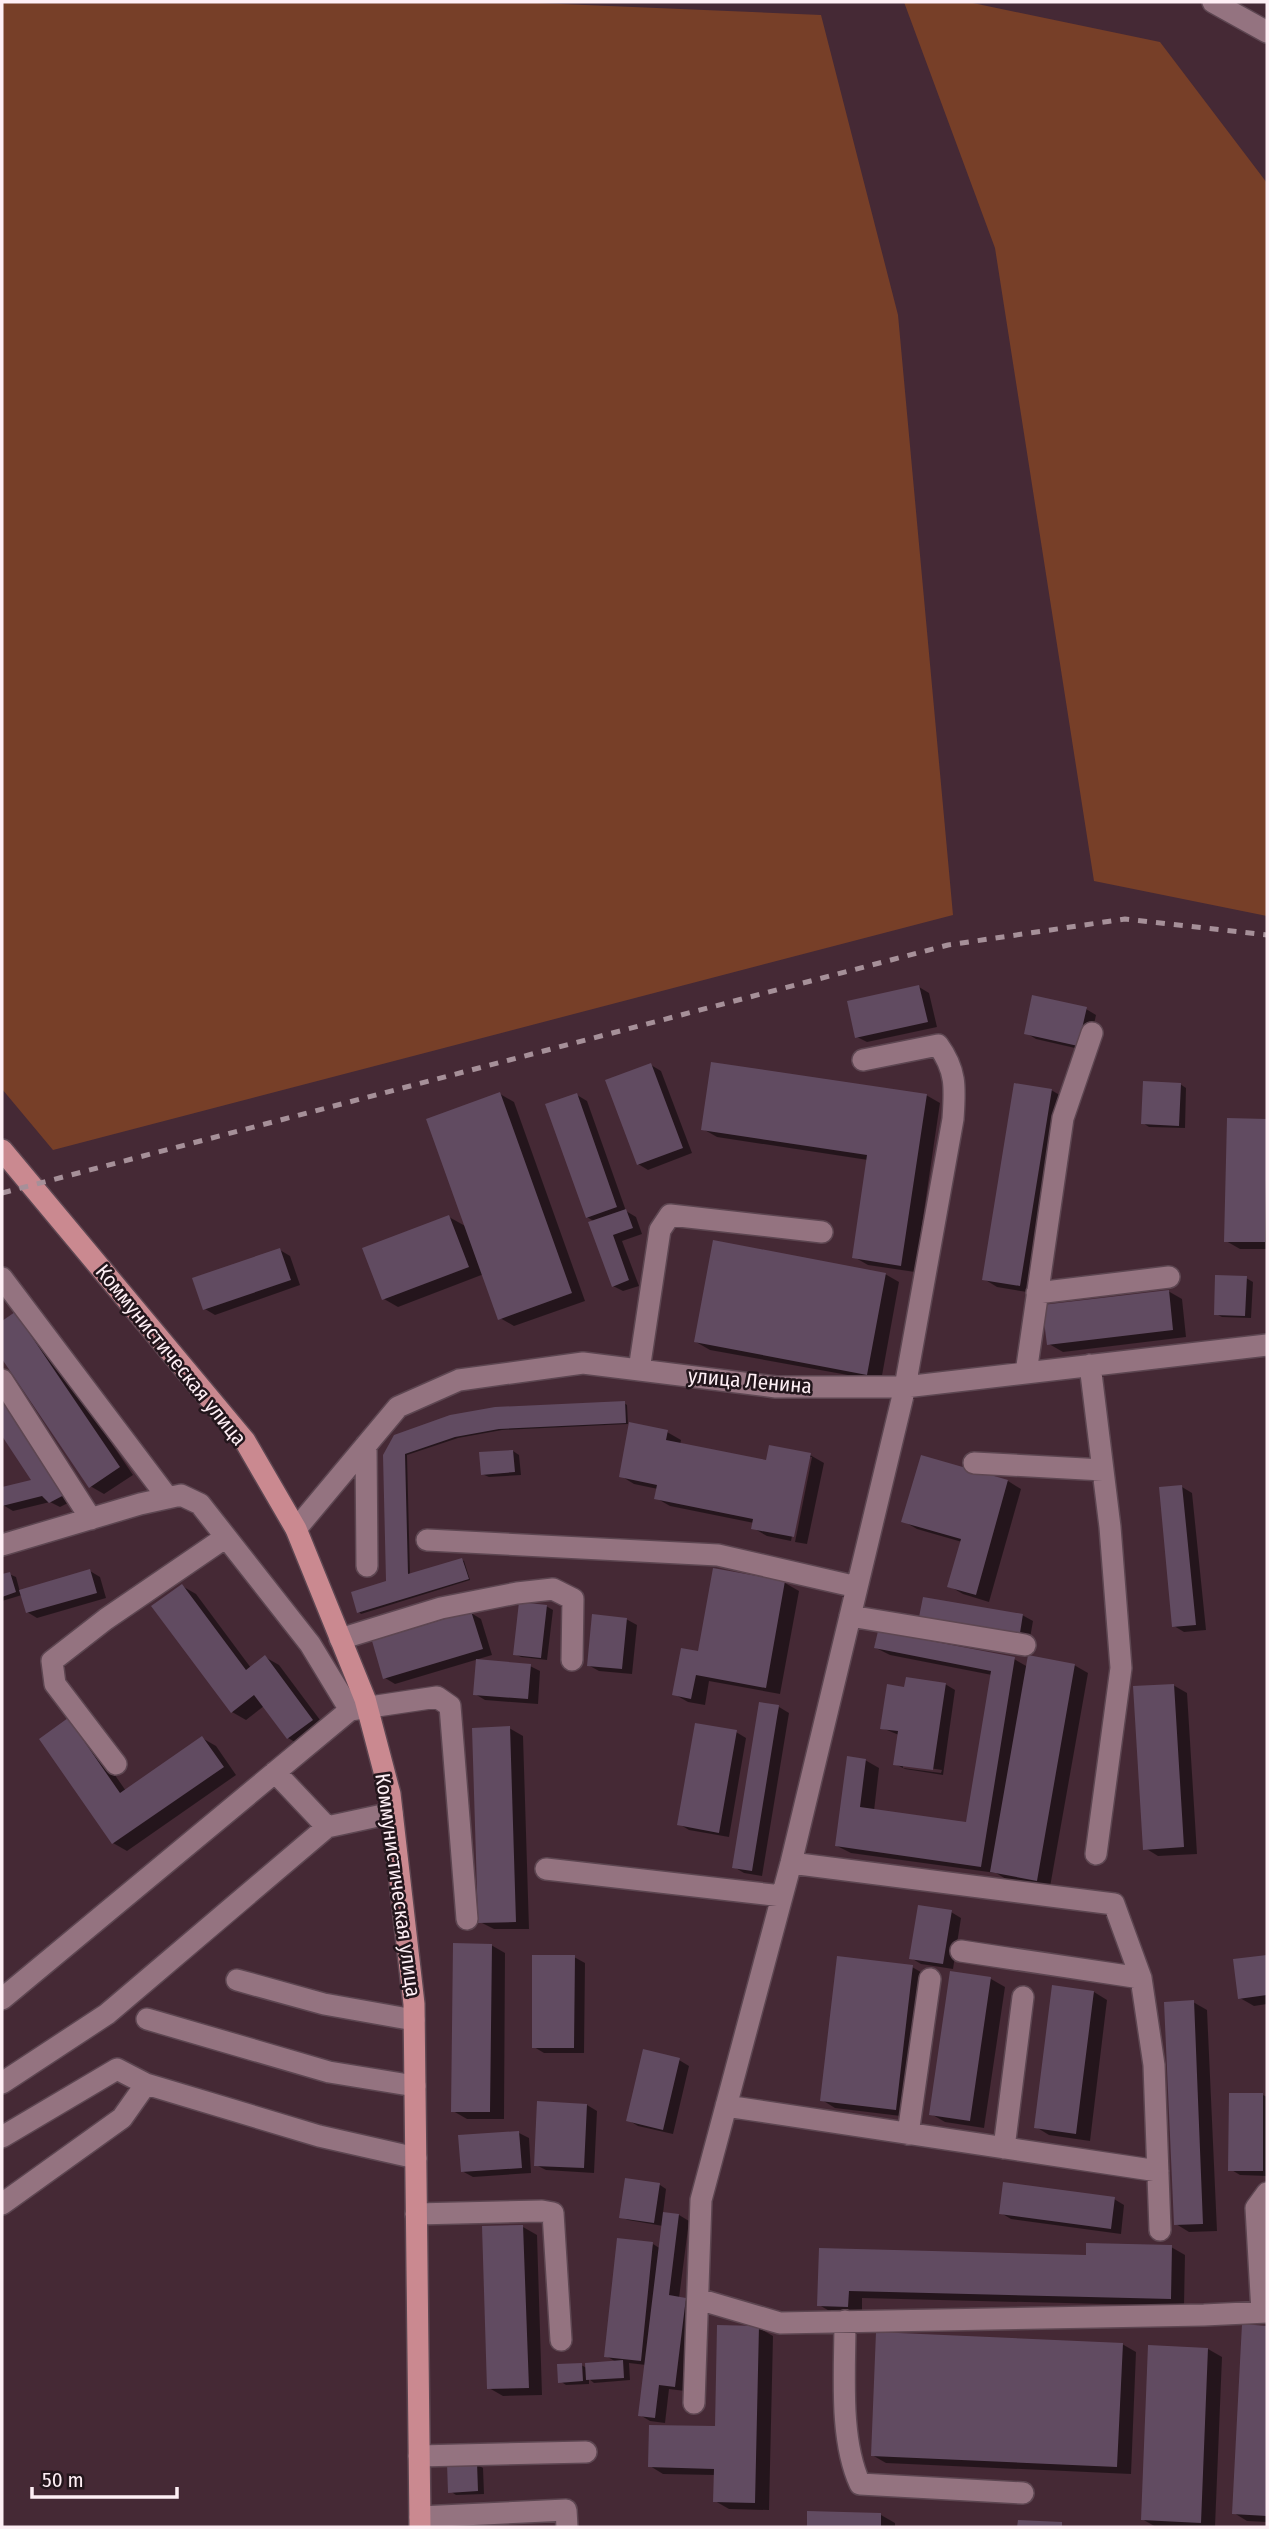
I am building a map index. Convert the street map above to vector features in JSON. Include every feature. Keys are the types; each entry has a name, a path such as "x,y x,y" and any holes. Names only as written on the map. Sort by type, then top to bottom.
{"main road":[{"name":"Коммунистическая улица","path":"2,1150 245,1441 296,1529 340,1639 359,1710 390,1794 414,2020 420,2522"}],"street":[{"path":"1213,2 1267,32"},
{"path":"1026,1373 1063,1118 1092,1033"},
{"path":"694,2403 701,2200 782,1896 905,1387 953,1119 955,1083 948,1058 938,1045 863,1060"},
{"path":"639,1370 660,1230 670,1215 822,1232"},
{"path":"1037,1293 1169,1277"},
{"path":"4,1286 168,1498"},
{"name":"улица Ленина","path":"296,1529 398,1407 459,1380 583,1363 776,1387 905,1387 1267,1345"},
{"path":"1090,1365 1110,1527 1121,1668 1096,1854"},
{"path":"2,1380 91,1519"},
{"path":"366,1445 367,1566"},
{"path":"974,1463 1102,1470"},
{"path":"2,1545 140,1504 181,1495 200,1504 359,1710"},
{"path":"116,1764 55,1684 52,1661 106,1619 226,1537"},
{"path":"427,1540 719,1555 857,1587"},
{"path":"340,1639 441,1608 553,1589 573,1599 572,1660"},
{"path":"850,1616 1025,1645"},
{"path":"2,2000 275,1772 359,1710 437,1698 450,1706 467,1919"},
{"path":"275,1772 327,1827"},
{"path":"2,2083 107,2014 327,1827 392,1813"},
{"path":"790,1863 1114,1904 1141,1978 1154,2065 1160,2230"},
{"path":"546,1869 782,1896"},
{"path":"961,1951 1141,1978"},
{"path":"908,2133 930,1979"},
{"path":"237,1980 324,2004 414,2020"},
{"path":"1004,2148 1023,1997"},
{"path":"146,2019 329,2072 415,2086"},
{"path":"2,2137 117,2069 146,2084 319,2136 416,2158"},
{"path":"2,2204 122,2118 146,2084"},
{"path":"726,2106 1158,2171"},
{"path":"698,2299 780,2323 1190,2316 1265,2312 1256,2208 1267,2193"},
{"path":"416,2214 553,2213 561,2340"},
{"path":"845,2321 845,2397 851,2465 860,2484 1023,2493"},
{"path":"419,2456 586,2452"},
{"path":"420,2522 566,2510 567,2527"}],"shaded area":[{"path":"2,2 514,2 821,15 898,315 953,915 53,1150 2,1089"},
{"path":"904,2 968,2 1160,42 1267,183 1267,916 1094,881 995,248"}],"building":[{"path":"919,985 928,1022 855,1038 847,1001"},
{"path":"1032,995 1087,1007 1078,1046 1024,1034"},
{"path":"711,1062 927,1094 901,1266 852,1258 867,1155 701,1130"},
{"path":"651,1063 683,1148 637,1165 605,1080"},
{"path":"1143,1081 1181,1083 1179,1126 1141,1124"},
{"path":"1014,1083 1052,1089 1020,1286 982,1280"},
{"path":"500,1092 572,1293 498,1320 426,1119"},
{"path":"577,1093 617,1207 586,1218 545,1104"},
{"path":"1227,1118 1267,1119 1265,1242 1224,1242"},
{"path":"626,1209 633,1228 613,1235 629,1280 612,1287 588,1222"},
{"path":"449,1215 469,1267 382,1300 362,1248"},
{"path":"713,1240 886,1273 867,1375 694,1342"},
{"path":"280,1248 291,1280 203,1310 192,1278"},
{"path":"1215,1275 1247,1276 1245,1316 1214,1315"},
{"path":"1169,1290 1173,1330 1047,1345 1042,1305"},
{"path":"15,1312 120,1467 89,1488 2,1359 2,1321"},
{"path":"2,1394 66,1494 49,1503 42,1496 2,1506 2,1487 31,1480 2,1436"},
{"path":"625,1401 626,1423 499,1429 455,1437 405,1454 408,1574 462,1558 469,1579 357,1613 351,1592 386,1581 383,1455 394,1435 450,1415 495,1407"},
{"path":"629,1422 668,1430 666,1440 766,1460 769,1445 811,1453 794,1537 751,1529 753,1519 654,1499 657,1485 619,1477"},
{"path":"513,1450 515,1472 481,1475 479,1452"},
{"path":"921,1455 1008,1480 976,1595 947,1587 961,1539 901,1522"},
{"path":"1182,1485 1196,1625 1172,1627 1159,1487"},
{"path":"713,1568 785,1581 766,1688 696,1675 691,1699 672,1695 681,1648 698,1651"},
{"path":"90,1569 97,1593 26,1613 19,1590"},
{"path":"10,1572 16,1592 2,1597 2,1574"},
{"path":"182,1584 246,1670 265,1655 313,1720 287,1739 254,1695 231,1713 151,1606"},
{"path":"923,1597 1023,1614 1020,1633 919,1617"},
{"path":"519,1602 547,1605 541,1658 513,1655"},
{"path":"471,1611 483,1649 383,1679 372,1641"},
{"path":"592,1614 627,1618 622,1669 587,1666"},
{"path":"878,1631 1015,1657 981,1867 835,1846 847,1756 866,1759 860,1807 966,1822 991,1671 874,1648"},
{"path":"1028,1655 1075,1664 1037,1881 990,1872"},
{"path":"476,1659 531,1664 528,1699 473,1695"},
{"path":"906,1677 946,1683 933,1770 893,1765 898,1731 880,1729 887,1684 904,1687"},
{"path":"1174,1684 1184,1847 1143,1850 1133,1686"},
{"path":"759,1702 779,1705 752,1871 732,1868"},
{"path":"68,1718 120,1793 202,1736 224,1767 112,1844 39,1739"},
{"path":"695,1723 737,1730 719,1833 677,1825"},
{"path":"510,1726 516,1922 478,1923 472,1728"},
{"path":"918,1905 952,1910 943,1964 909,1959"},
{"path":"453,1943 492,1944 490,2112 451,2112"},
{"path":"532,1955 575,1955 574,2048 532,2048"},
{"path":"1267,1955 1267,1995 1238,1999 1233,1959"},
{"path":"837,1956 913,1965 896,2110 820,2101"},
{"path":"950,1971 991,1977 970,2121 929,2115"},
{"path":"1052,1985 1094,1991 1076,2134 1034,2128"},
{"path":"1194,2000 1203,2224 1174,2225 1164,2002"},
{"path":"643,2049 680,2058 663,2130 626,2121"},
{"path":"1229,2093 1263,2093 1263,2171 1228,2171"},
{"path":"537,2101 587,2104 584,2168 534,2166"},
{"path":"519,2131 522,2168 461,2172 458,2135"},
{"path":"625,2178 660,2183 654,2223 619,2218"},
{"path":"1003,2182 1115,2197 1111,2229 999,2214"},
{"path":"663,2212 679,2214 669,2295 686,2298 675,2387 659,2385 655,2418 638,2416"},
{"path":"523,2225 529,2388 487,2389 482,2226"},
{"path":"617,2238 653,2242 641,2361 604,2357"},
{"path":"1086,2243 1172,2245 1171,2299 849,2291 848,2307 817,2306 819,2248 1086,2255"},
{"path":"1242,2324 1267,2326 1267,2516 1232,2514"},
{"path":"717,2325 759,2326 755,2503 713,2502 714,2469 648,2467 649,2425 715,2426"},
{"path":"876,2332 1123,2343 1117,2467 871,2456"},
{"path":"1148,2345 1208,2348 1201,2523 1141,2520"},
{"path":"623,2360 624,2378 586,2380 585,2363"},
{"path":"582,2363 583,2381 558,2383 557,2364"},
{"path":"477,2462 478,2491 448,2493 447,2463"},
{"path":"807,2511 881,2513 881,2527 807,2527"},
{"path":"1018,2520 1062,2522 1062,2527 1017,2527"}],"railway":[{"path":"2,1193 948,945 1125,919 1267,935"}]}
